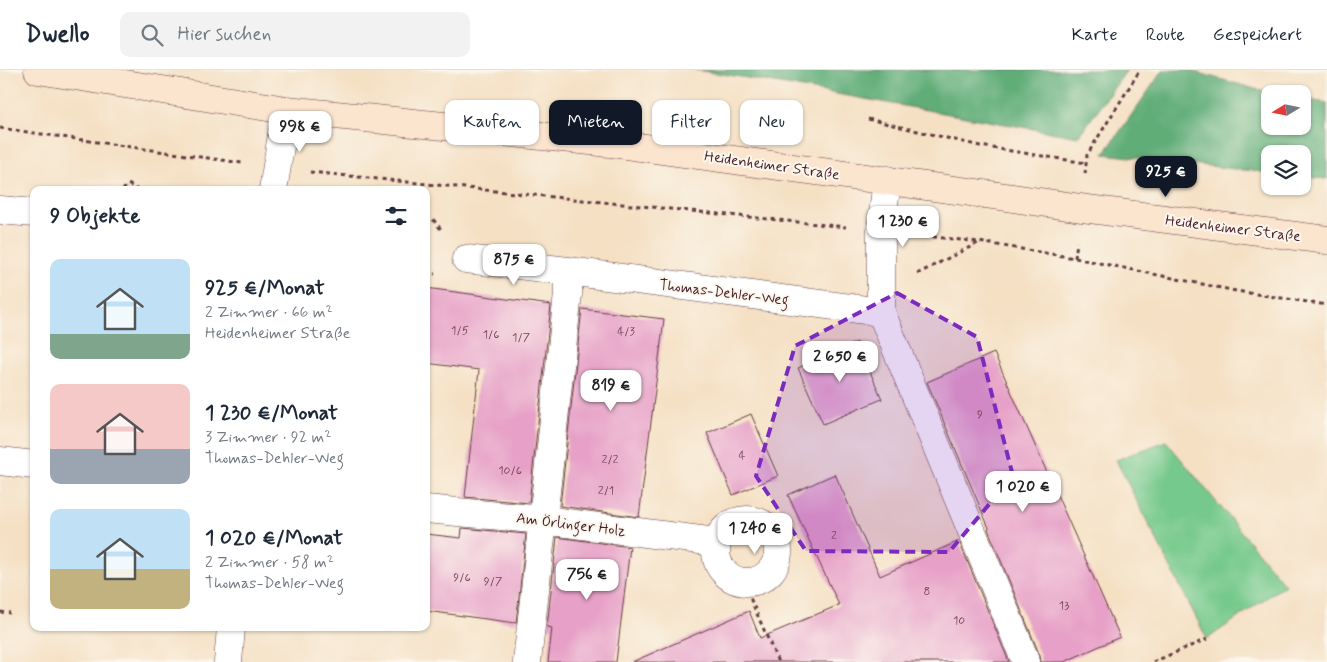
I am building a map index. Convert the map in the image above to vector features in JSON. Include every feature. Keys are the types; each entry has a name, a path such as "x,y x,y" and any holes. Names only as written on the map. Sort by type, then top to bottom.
{"main road":[{"name":"Heidenheimer Straße","path":"38,70 286,110 610,143 1327,240"}],"street":[{"path":"275,179 286,110"},
{"path":"887,180 882,230 881,302 1026,662"},
{"path":"0,210 30,213"},
{"name":"Thomas-Dehler-Weg","path":"466,259 881,302"},
{"path":"527,662 568,294 568,271"},
{"path":"0,460 30,464"},
{"name":"Am Örlinger Holz","path":"430,509 543,520 716,542"},
{"path":"748,520 759,522 774,534 778,558 767,576 750,584 744,584 727,577 718,566 716,542 726,527 736,521 748,520"},
{"path":"228,662 231,631"}],"path":[{"path":"868,119 980,146 1086,164 1087,155 1140,70"},
{"path":"0,128 275,179 358,186"},
{"path":"430,192 882,230 979,242 1075,258 1236,291 1327,305"},
{"path":"881,302 979,242"},
{"path":"744,584 778,662"},
{"path":"0,612 10,613"},
{"path":"1153,662 1207,639"}],"highlighted area":[{"path":"897,293 977,337 1013,476 949,552 806,551 756,476 795,346"}],"green space":[{"path":"695,70 1127,70 1078,137"},
{"path":"1163,70 1188,70 1261,91 1261,135 1311,135 1311,100 1327,103 1327,179 1311,178 1311,145 1261,145 1261,172 1104,154"},
{"path":"1166,441 1285,585 1207,639 1116,460"}],"building":[{"path":"430,289 551,305 529,503 465,497 479,370 430,364"},
{"path":"582,309 664,319 639,517 560,506"},
{"path":"857,342 882,399 823,424 798,368"},
{"path":"994,353 1120,637 1064,662 1041,662 989,528 927,382"},
{"path":"751,414 778,476 733,495 707,433"},
{"path":"835,474 880,576 959,541 1009,662 632,662 749,611 760,638 839,605 788,495"},
{"path":"462,528 526,534 516,623 430,612 430,534 461,538"},
{"path":"557,537 630,547 616,662 548,662 552,628 547,627"}]}
